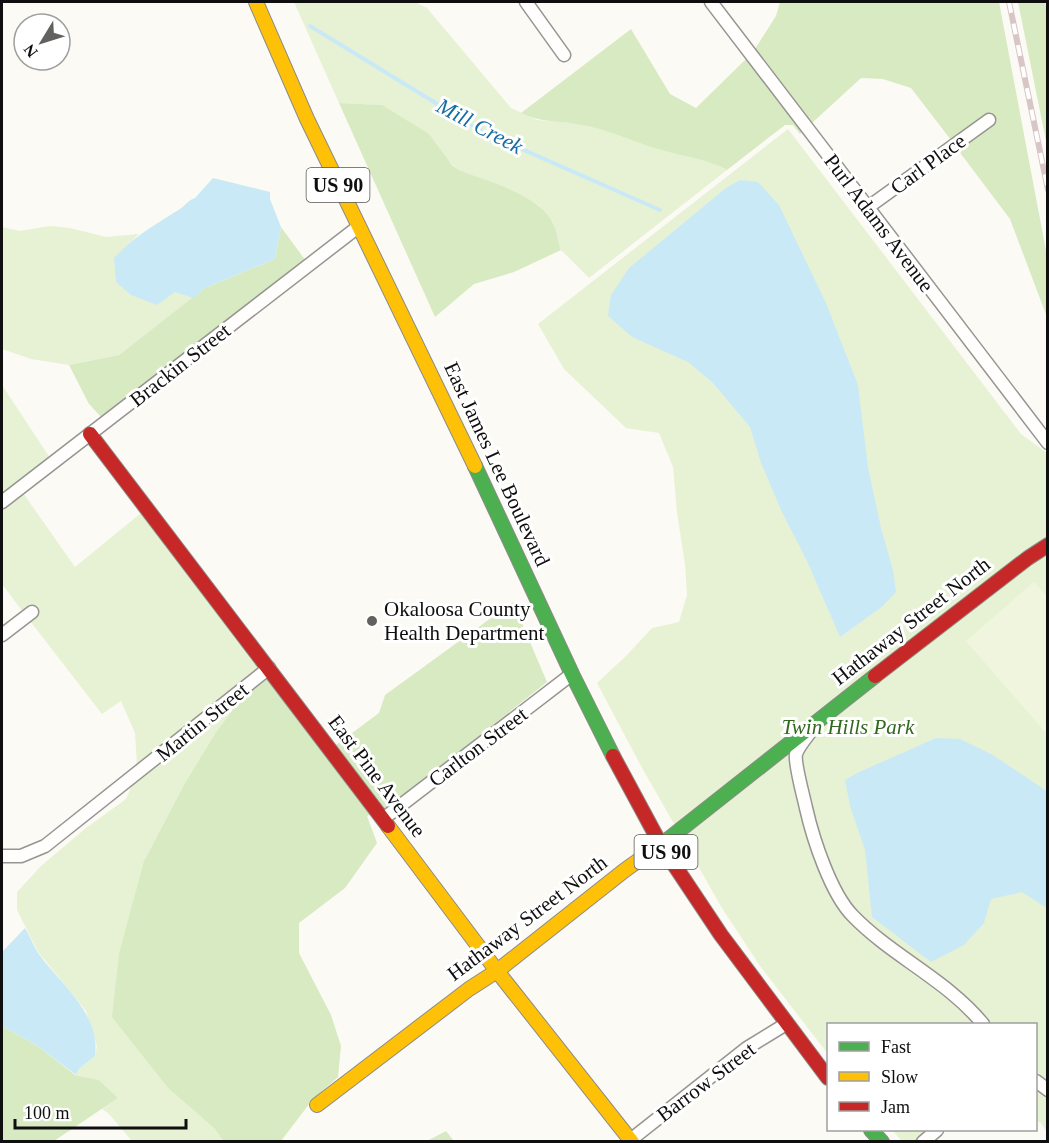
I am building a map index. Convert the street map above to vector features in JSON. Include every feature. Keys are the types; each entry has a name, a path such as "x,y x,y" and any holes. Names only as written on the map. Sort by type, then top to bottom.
{"street":[{"name":"East James Lee Boulevard","path":"256,2 307,119 430,370 572,674 661,845 728,944 827,1077"},
{"path":"526,2 564,55"},
{"name":"Purl Adams Avenue","path":"711,2 1047,443"},
{"name":"Carl Place","path":"867,208 989,120"},
{"name":"Brackin Street","path":"2,502 358,227"},
{"name":"East Pine Avenue","path":"90,434 497,971 630,1141"},
{"name":"Hathaway Street North","path":"317,1105 469,989 497,971 1047,545"},
{"path":"2,635 32,612"},
{"name":"Martin Street","path":"2,856 21,856 45,846 269,668"},
{"name":"Carlton Street","path":"383,819 572,674"},
{"path":"817,721 796,755 813,835 823,863 843,904 872,934 961,1000 982,1023"},
{"name":"Barrow Street","path":"630,1141 747,1048 786,1024"},
{"path":"923,1142 936,1131"}],"green space":[{"path":"294,2 415,2 427,8 511,108 537,120 576,123 609,131 664,150 712,162 727,170 589,278 561,250 553,222 538,205 518,194 459,170 382,105 339,103"},
{"path":"780,2 999,2 1047,256 1047,317 1010,219 958,150 997,121 991,112 951,140 911,88 883,79 861,78 812,123 755,49 776,16"},
{"path":"1018,2 1045,2 1048,17 1047,146"},
{"path":"631,29 670,94 696,108 746,59 802,132 800,134 793,125 785,125 727,170 705,161 654,148 599,129 542,120 521,113"},
{"path":"339,103 382,105 429,134 452,165 459,170 511,190 537,204 553,223 561,250 514,272 474,284 435,317"},
{"name":"Twin Hills Park","path":"788,129 1021,434 1047,453 1047,1132 1041,1123 1037,1121 1037,1023 827,1023 827,1053 760,966 722,908 641,766 597,683 652,628 679,622 687,595 673,467 659,433 626,428 564,369 538,324"},
{"path":"50,226 70,228 106,237 139,234 120,252 175,291 193,298 119,355 69,365 31,359 2,349 2,227 20,231"},
{"path":"281,227 306,261 102,418 89,404 69,365 119,355 205,288 275,259"},
{"path":"2,385 50,458 2,495"},
{"path":"23,493 75,567 141,513 260,668 137,766 135,733 121,701 102,714 30,621 40,612 33,604 23,612 2,584 2,510"},
{"path":"1034,582 1047,597 1047,734 966,641"},
{"path":"513,602 547,682 390,807 384,809 336,745 379,713 385,695"},
{"path":"268,677 240,700 216,732 185,783 144,861 169,1089 215,1129 223,1141 132,1141 102,1109 118,1098 99,1080 76,1075 79,1069 95,1056 97,1046 86,1011 38,952 17,910 17,892 41,866 86,828 126,799 132,785"},
{"path":"268,677 371,814 367,816 377,843 345,888 299,923 299,953 331,1015 341,1046 338,1077 313,1099 281,1141 223,1141 215,1129 169,1089 112,1017 119,954 144,861 185,783 216,732 240,700"},
{"path":"2,1026 38,1046 75,1075 99,1080 118,1098 54,1141 2,1141"},
{"path":"446,1131 454,1141 427,1141"},
{"path":"893,1131 942,1131 926,1142 902,1141"}],"water":[{"path":"213,178 270,192 270,199 281,227 275,259 205,288 193,298 175,292 157,305 131,295 116,282 114,258 137,237 195,198"},
{"path":"740,180 758,182 779,205 826,303 858,385 868,467 893,570 896,592 883,606 840,637 807,561 781,510 761,463 750,427 713,383 688,362 632,337 608,316 611,295 629,268 726,188"},
{"path":"936,738 960,739 991,754 1047,791 1048,909 1022,892 991,899 984,923 964,945 931,962 872,917 865,850 850,806 845,780"},
{"path":"25,928 38,953 77,1000 92,1026 95,1056 79,1069 76,1075 38,1046 2,1026 2,952"}],"waterway":[{"name":"Mill Creek","path":"310,26 483,132 660,210"}],"railway":[{"path":"1009,2 1048,190"}],"traffic: fast":[{"path":"475,466 613,756"},
{"path":"666,841 875,676"},
{"path":"872,1131 882,1142"}],"traffic: slow":[{"path":"256,2 307,119 475,466"},
{"path":"388,826 497,971 632,1142"},
{"path":"317,1105 666,841"}],"traffic: jam":[{"path":"90,434 388,826"},
{"path":"875,676 1048,545"},
{"path":"613,756 661,845 721,935 827,1077"}],"place":[{"name":"Okaloosa County Health Department","path":"372,621"}]}
